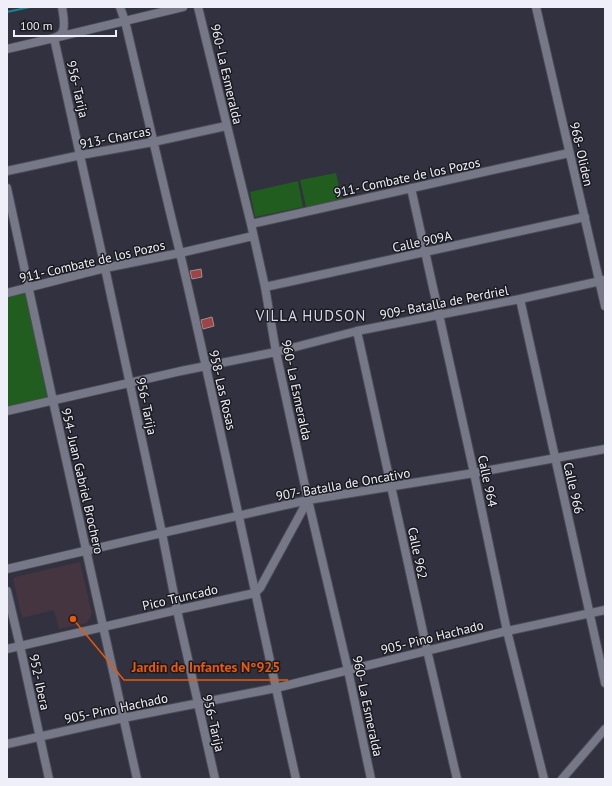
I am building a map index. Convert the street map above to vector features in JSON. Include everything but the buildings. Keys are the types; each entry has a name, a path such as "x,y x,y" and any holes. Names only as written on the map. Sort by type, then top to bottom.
{"street":[{"path":"54,38 61,35 63,31 62,7"},
{"name":"958- Las Rosas","path":"120,7 125,21 180,253 296,779"},
{"path":"7,49 183,7"},
{"name":"960- La Esmeralda","path":"198,7 251,224 265,287 276,352 308,500 348,670 371,779"},
{"name":"968- Oliden","path":"536,7 584,217 602,280 605,306"},
{"name":"956- Tarija","path":"54,38 162,533 197,704 215,779"},
{"name":"913- Charcas","path":"7,172 226,126"},
{"name":"911- Combate de los Pozos","path":"251,224 570,153"},
{"name":"954- Juan Gabriel Brochero","path":"7,188 137,779"},
{"name":"Calle 964","path":"411,188 474,473 507,631 544,779"},
{"name":"Calle 909A","path":"265,287 584,217"},
{"name":"911- Combate de los Pozos","path":"7,293 105,268 253,236"},
{"name":"909- Batalla de Perdriel","path":"7,411 205,366 276,352 357,331 520,299 602,280"},
{"name":"Calle 966","path":"520,299 605,683"},
{"name":"Calle 962","path":"357,331 457,779"},
{"name":"907- Batalla de Oncativo","path":"7,570 308,500 605,450"},
{"path":"255,593 260,588 308,500"},
{"name":"952- Ibera","path":"7,591 49,779"},
{"name":"Pico Truncado","path":"7,649 255,593"},
{"name":"905- Pino Hachado","path":"7,744 123,718 276,688 507,631 605,610"},
{"path":"562,779 605,729"}],"shaded area":[{"path":"80,562 92,614 87,623 59,629 54,610 22,618 13,579 15,577"}],"green space":[{"path":"336,173 342,200 306,207 300,180"},
{"path":"298,181 303,207 255,217 250,192"},
{"path":"27,292 50,399 7,408 7,296"}],"waterway":[{"path":"7,12 30,7"}],"place":[{"name":"Jardín de Infantes N°925","path":"73,619"}],"district":[{"name":"VILLA HUDSON","path":"311,316"}]}
